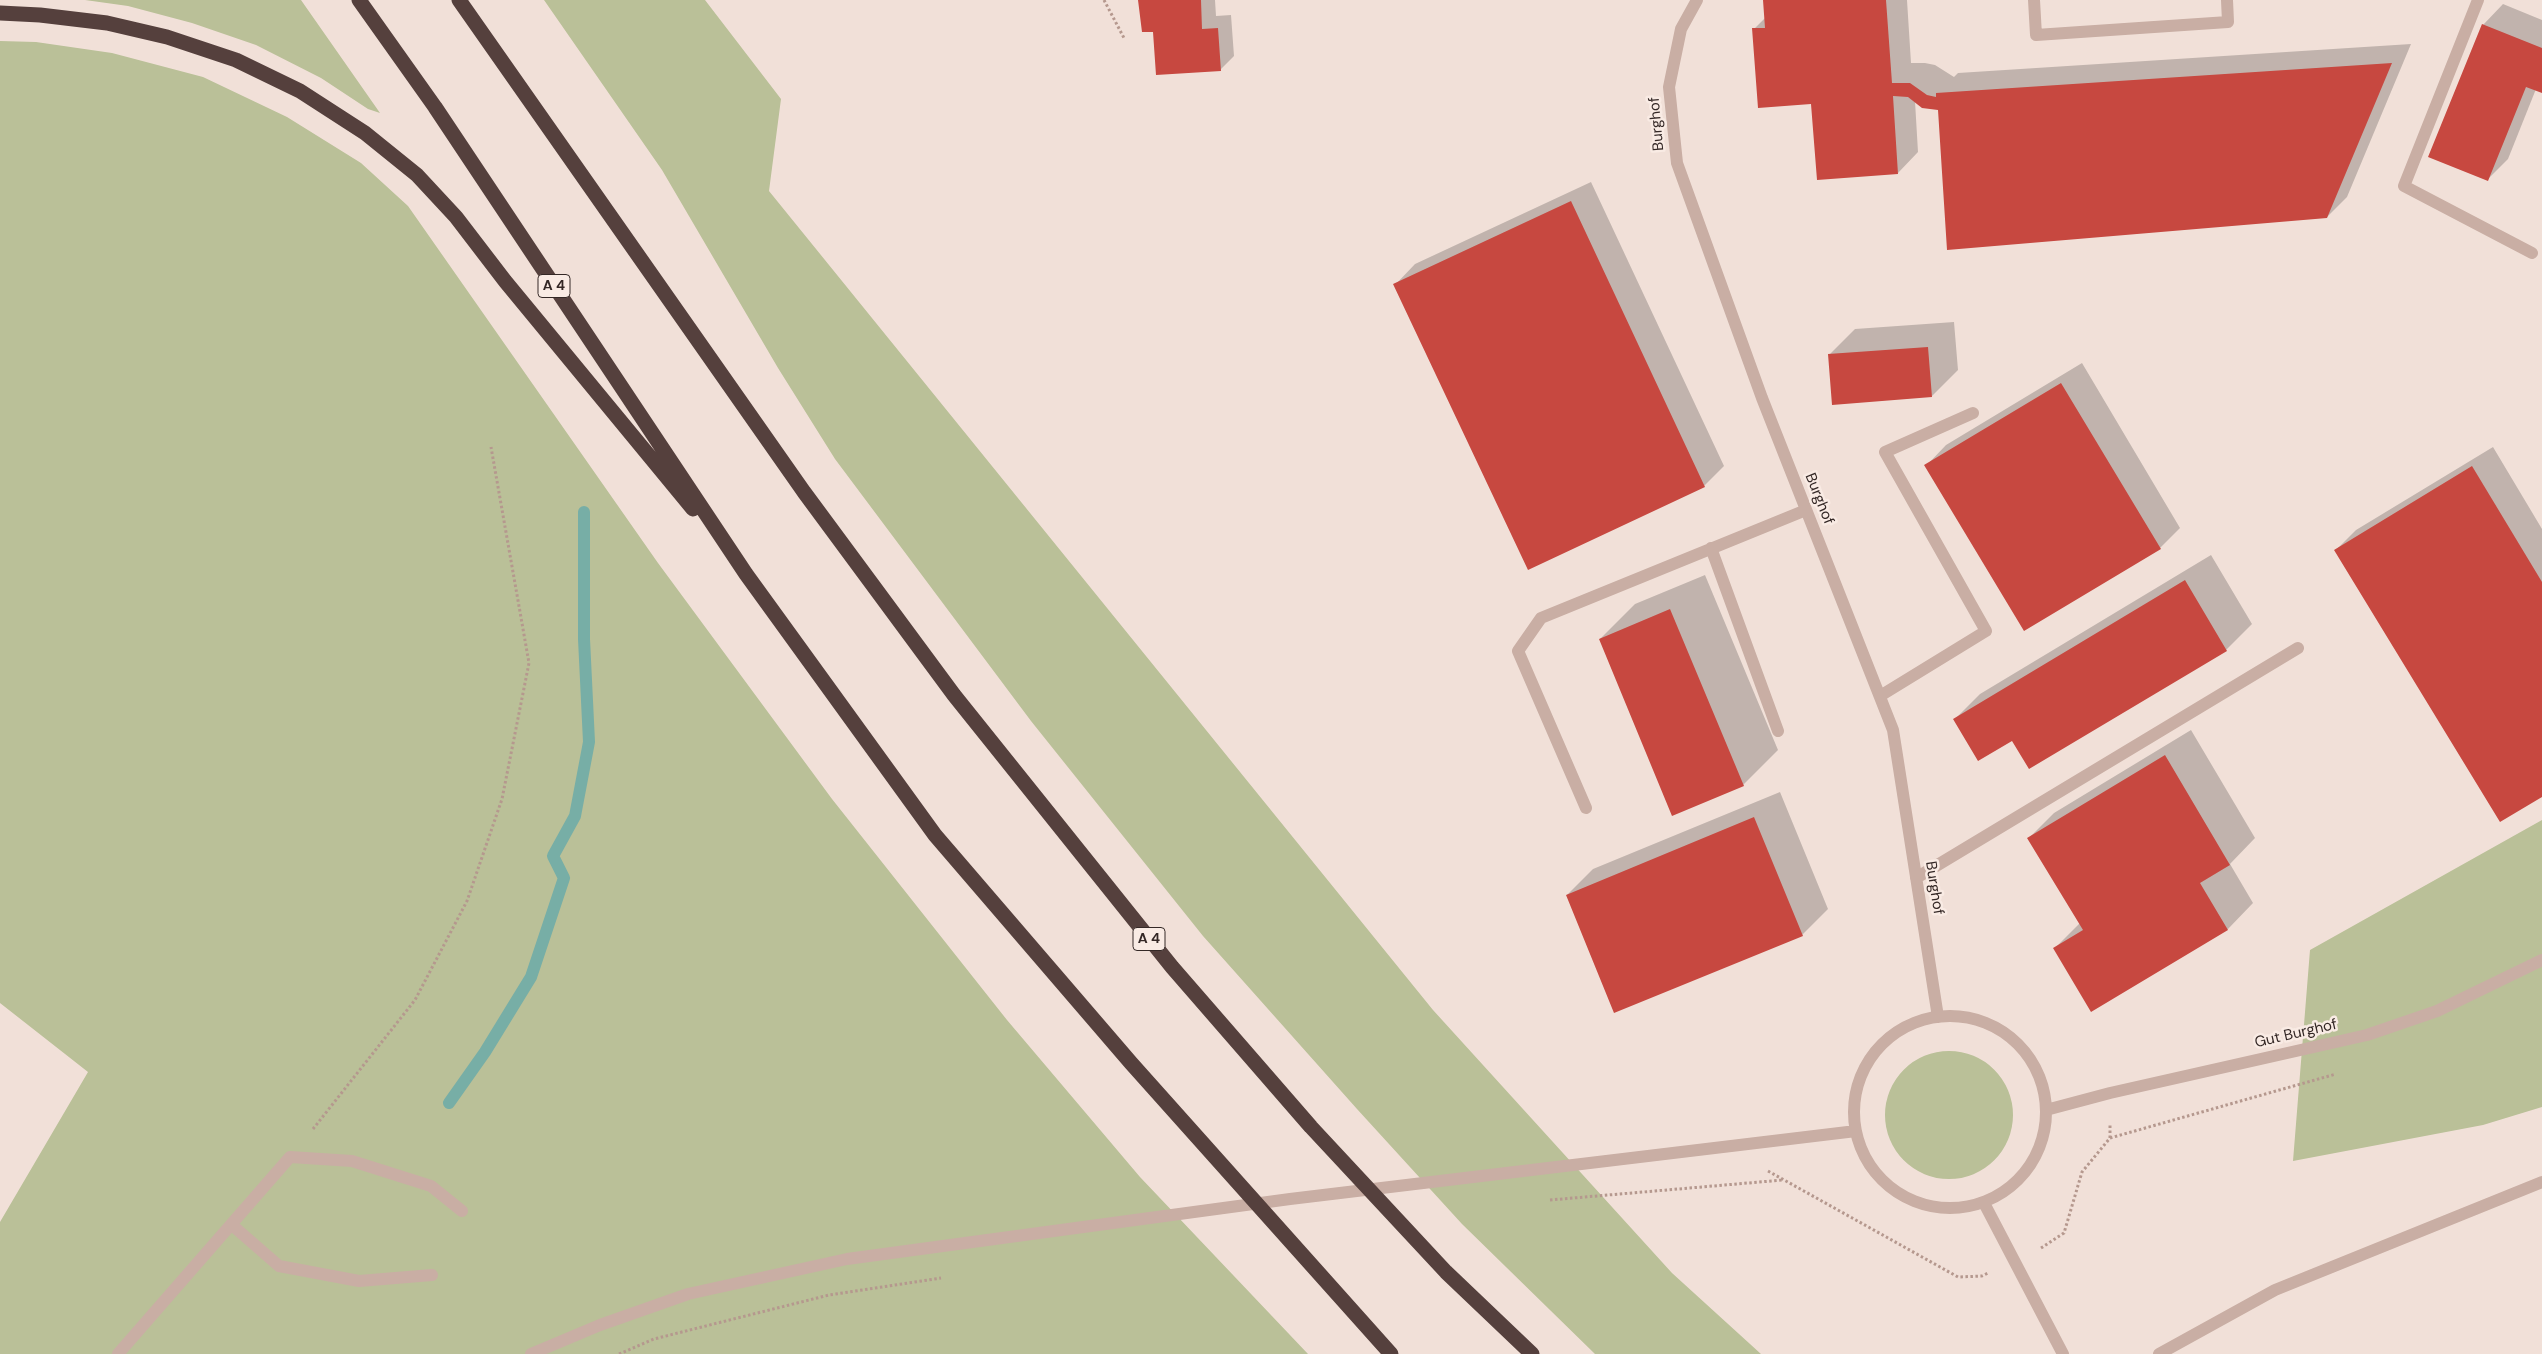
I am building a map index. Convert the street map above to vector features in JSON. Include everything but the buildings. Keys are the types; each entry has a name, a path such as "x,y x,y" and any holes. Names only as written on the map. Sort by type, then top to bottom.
{"highway":[{"name":"A 4","path":"360,0 435,107 746,574 935,835 1130,1063 1391,1354"},
{"name":"A 4","path":"458,0 798,484 954,695 1172,967 1311,1127 1446,1272 1532,1354"},
{"path":"0,13 40,15 107,23 166,37 236,60 300,90 365,133 417,175 456,217 511,289 746,574"}],"street":[{"name":"Burghof","path":"1697,0 1681,29 1669,87 1676,163 1762,398 1893,730 1938,1017"},
{"path":"2034,0 2036,35 2228,22 2227,0"},
{"path":"2478,0 2404,186 2532,253"},
{"path":"1880,696 1986,631 1885,452 1973,413"},
{"path":"1586,808 1518,651 1541,618 1806,510"},
{"path":"1711,548 1778,731"},
{"path":"1916,878 2298,648"},
{"name":"Gut Burghof","path":"2046,1110 2110,1093 2367,1035 2437,1011 2542,960"},
{"path":"1938,1017 1965,1017 1991,1025 2013,1040 2031,1060 2042,1084 2046,1110 2043,1139 2030,1166 2010,1188 1984,1203 1957,1208 1929,1207 1903,1197 1881,1180 1865,1157 1856,1131 1854,1108 1858,1086 1866,1066 1879,1047 1896,1033 1917,1022 1938,1017"},
{"path":"531,1354 600,1325 688,1294 847,1259 1300,1198 1856,1131"},
{"path":"118,1354 290,1157 352,1161 432,1186 462,1211"},
{"path":"2160,1354 2275,1290 2542,1182"},
{"path":"1984,1203 2063,1354"},
{"path":"232,1225 279,1266 359,1281 432,1275"}],"path":[{"path":"1104,0 1124,38"},
{"path":"290,1157 415,1000 467,901 502,799 529,663 492,447"},
{"path":"2050,1244 2064,1233 2082,1172 2110,1138 2110,1093"},
{"path":"1726,1146 1783,1180 1958,1277 1982,1276"},
{"path":"1578,1197 1783,1180"},
{"path":"619,1354 654,1339 829,1295 945,1278"}],"green space":[{"path":"85,0 301,0 380,113 368,109 321,78 256,45 192,23 128,6"},
{"path":"544,0 705,0 781,99 769,191 1433,1010 1672,1273 1761,1354 1595,1354 1462,1224 1357,1109 1203,936 1031,721 835,459 778,368 662,170"},
{"path":"0,41 36,42 112,53 203,77 287,117 361,163 408,206 658,563 832,799 1007,1020 1140,1177 1308,1354 0,1354 0,1222 88,1072 0,1003"},
{"path":"2542,820 2542,1107 2483,1125 2293,1161 2310,950"},
{"path":"1949,1051 1973,1056 1994,1070 2008,1091 2013,1115 2008,1139 1994,1160 1973,1174 1949,1179 1925,1174 1904,1160 1890,1139 1885,1115 1890,1091 1904,1070 1925,1056"}],"waterway":[{"path":"449,1103 485,1052 531,977 564,878 553,856 575,816 589,742 584,639 584,512"}]}
